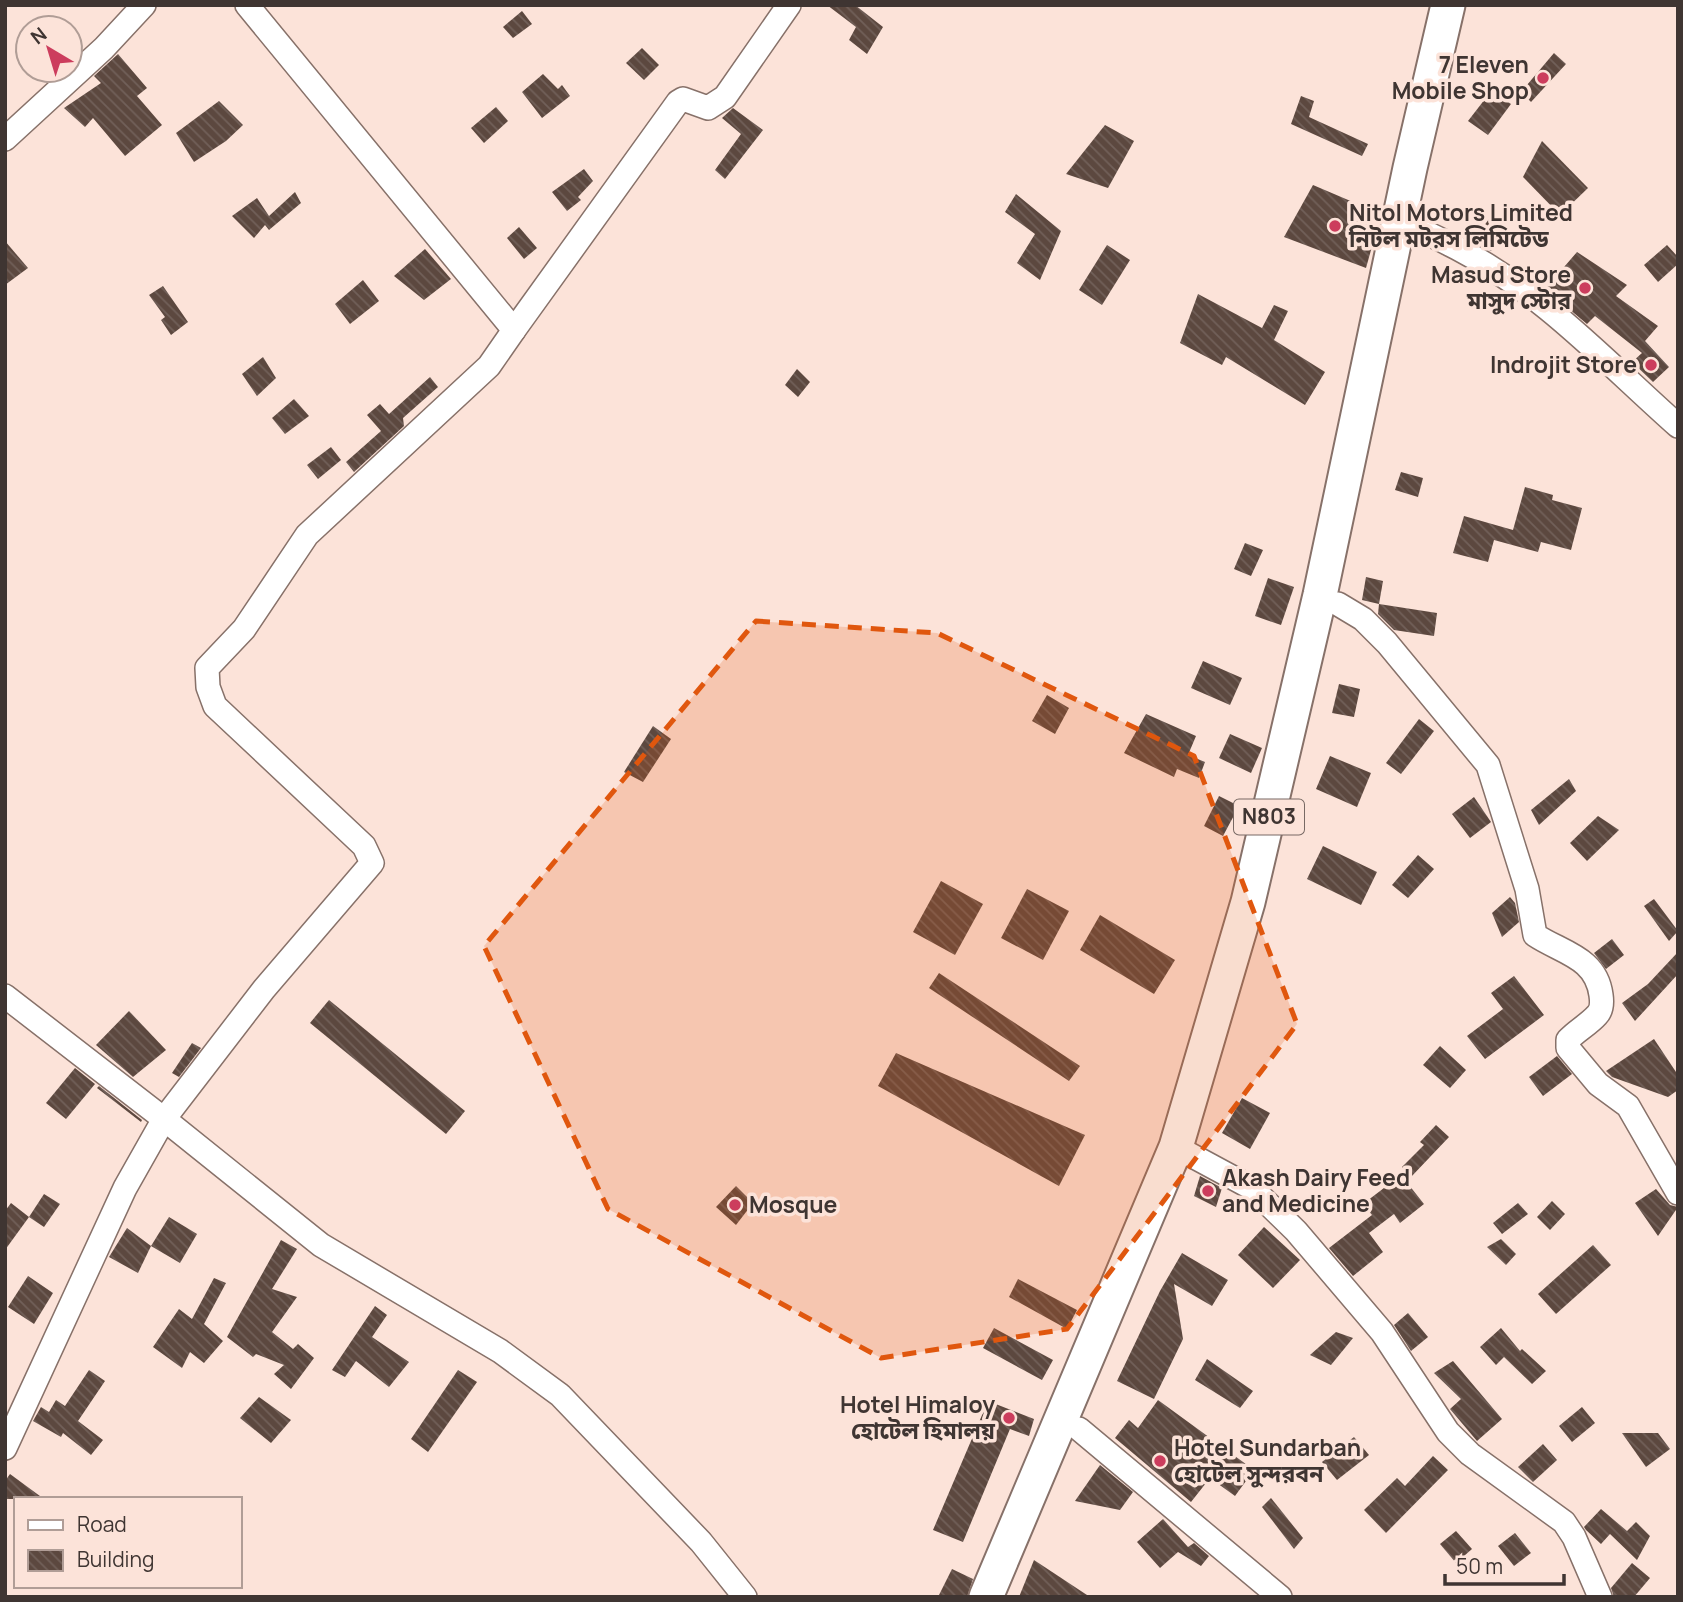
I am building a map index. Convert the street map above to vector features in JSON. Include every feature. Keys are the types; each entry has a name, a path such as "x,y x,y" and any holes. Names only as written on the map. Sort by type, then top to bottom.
{"highway":[{"name":"N803","path":"1271,856 1407,226 1448,5"},
{"name":"N803","path":"1407,226 1469,5"},
{"name":"N803","path":"986,1597 1128,1288 1184,1151 1271,856 1338,604 1362,440"},
{"name":"N803","path":"1008,1597 1079,1429 1128,1288"}],"street":[{"path":"247,5 514,330"},
{"path":"5,1448 125,1188 164,1119 264,989 372,863 365,846 215,706 208,687 207,668 244,629 307,535 489,366 678,102 683,99 708,108 725,97 789,5"},
{"path":"5,139 104,48 138,7"},
{"path":"1407,226 1486,263 1570,325 1678,426"},
{"path":"1338,604 1363,619 1387,643 1488,765 1527,889 1535,936 1559,945 1589,965 1599,982 1602,1004 1599,1014 1568,1040 1569,1048 1598,1084 1628,1106 1678,1193"},
{"path":"5,996 321,1245 500,1351 560,1395 701,1542 745,1597"},
{"path":"1184,1151 1252,1188 1296,1231 1382,1332 1448,1432 1470,1454 1564,1522 1574,1537 1600,1597"},
{"path":"1079,1429 1280,1597"}],"highlighted area":[{"path":"756,621 937,633 1194,756 1297,1024 1067,1329 881,1358 608,1209 484,946"}],"building":[{"path":"827,5 855,5 883,27 867,54 849,40 856,27"},
{"path":"522,11 532,24 513,38 503,27"},
{"path":"642,48 659,65 644,80 626,63"},
{"name":"7 Eleven Mobile Shop","path":"1554,53 1566,64 1531,102 1521,92"},
{"path":"118,54 147,88 137,96 162,125 125,156 93,118 85,127 64,108 101,83 94,76"},
{"path":"543,74 558,89 562,85 570,96 542,118 522,92"},
{"path":"1492,90 1511,104 1488,135 1468,121"},
{"path":"1301,96 1314,101 1309,117 1368,144 1362,156 1291,124"},
{"path":"219,101 243,125 226,141 194,162 176,133"},
{"path":"496,107 508,121 484,143 471,128"},
{"path":"733,108 763,130 725,179 715,170 741,134 722,118"},
{"path":"1105,125 1134,141 1108,188 1066,174"},
{"path":"1542,141 1588,188 1560,215 1523,177"},
{"path":"584,169 593,181 578,197 581,200 567,211 552,192"},
{"name":"Nitol Motors Limited নিটল মটরস লিমিটেড","path":"1313,185 1381,214 1366,268 1284,237"},
{"path":"295,192 301,203 269,230 265,225 254,238 232,216 257,198 269,216"},
{"path":"1016,194 1061,231 1040,280 1017,263 1035,234 1005,212"},
{"path":"1489,219 1507,228 1491,251 1473,241"},
{"path":"519,227 537,248 524,259 507,238"},
{"path":"5,241 28,268 5,285"},
{"path":"1107,245 1130,260 1102,305 1079,290"},
{"path":"1667,245 1678,257 1678,264 1658,282 1644,265"},
{"path":"425,249 451,279 424,300 394,276"},
{"path":"1577,252 1627,285 1616,296 1658,326 1645,341 1669,367 1653,382 1632,362 1642,353 1595,316 1587,324 1545,289"},
{"path":"363,280 379,301 350,324 335,304"},
{"path":"163,286 188,322 171,335 161,320 165,317 149,295"},
{"path":"1198,294 1262,328 1274,305 1288,311 1274,340 1325,372 1305,405 1226,357 1222,365 1180,343"},
{"path":"263,357 276,378 257,396 242,374"},
{"path":"797,369 810,382 798,397 785,385"},
{"path":"430,377 438,387 403,418 404,426 354,472 346,462 381,431 367,415 380,404 389,414"},
{"path":"294,399 309,416 285,434 272,418"},
{"path":"331,447 341,460 318,479 307,465"},
{"path":"1401,472 1423,478 1418,497 1395,490"},
{"path":"1525,487 1553,495 1552,500 1582,508 1571,550 1541,542 1538,552 1494,540 1488,562 1453,553 1464,516 1513,530"},
{"path":"1245,543 1263,550 1251,576 1234,569"},
{"path":"1366,577 1383,581 1379,604 1362,600"},
{"path":"1268,578 1294,587 1281,625 1255,616"},
{"path":"1379,604 1437,613 1434,636 1394,630 1378,614"},
{"path":"1203,661 1242,678 1230,705 1191,688"},
{"path":"1339,684 1360,689 1354,717 1332,713"},
{"path":"1047,695 1069,708 1055,734 1032,721"},
{"path":"1146,714 1196,736 1188,755 1205,762 1199,778 1177,769 1174,777 1124,753"},
{"path":"1419,719 1434,731 1401,774 1386,763"},
{"path":"653,726 671,739 643,782 624,772"},
{"path":"1230,734 1262,748 1251,773 1219,758"},
{"path":"1330,756 1371,773 1357,807 1316,789"},
{"path":"1569,779 1576,791 1539,825 1531,810"},
{"path":"1219,796 1239,806 1223,836 1204,826"},
{"path":"1474,797 1491,822 1470,838 1452,814"},
{"path":"1598,816 1619,830 1587,861 1570,843"},
{"path":"1323,846 1377,872 1361,905 1307,879"},
{"path":"1418,855 1434,869 1408,898 1392,885"},
{"path":"941,881 983,904 955,955 913,932"},
{"path":"1027,889 1069,911 1043,960 1001,938"},
{"path":"1510,897 1515,903 1519,922 1502,937 1492,913"},
{"path":"1654,899 1678,931 1669,941 1644,906"},
{"path":"1100,915 1175,960 1154,994 1080,950"},
{"path":"1612,939 1624,955 1606,969 1594,953"},
{"path":"1678,952 1678,974 1635,1021 1622,1003 1648,984"},
{"path":"939,973 1080,1066 1069,1081 929,988"},
{"path":"1514,976 1544,1015 1485,1059 1467,1036 1503,1009 1491,993"},
{"path":"329,1000 465,1111 446,1134 310,1023"},
{"path":"129,1011 166,1050 133,1077 96,1045"},
{"path":"1654,1039 1678,1075 1678,1090 1668,1097 1612,1077 1606,1071"},
{"path":"192,1043 201,1048 179,1077 172,1073"},
{"path":"1440,1046 1466,1070 1450,1088 1423,1065"},
{"path":"896,1053 1085,1135 1059,1186 878,1086"},
{"path":"1557,1056 1572,1074 1543,1096 1529,1077"},
{"path":"75,1068 95,1084 66,1119 46,1103"},
{"path":"99,1086 142,1120 141,1122 97,1088"},
{"path":"1242,1098 1270,1113 1250,1149 1222,1133"},
{"path":"1436,1125 1449,1137 1411,1177 1402,1167 1424,1145 1420,1142"},
{"path":"1401,1175 1424,1204 1400,1223 1394,1214 1369,1233 1383,1252 1353,1276 1329,1248 1372,1215 1363,1204"},
{"name":"Akash Dairy Feed and Medicine","path":"1200,1176 1222,1188 1216,1207 1194,1196"},
{"name":"Mosque","path":"736,1186 753,1203 736,1225 716,1207"},
{"path":"1656,1189 1670,1205 1678,1207 1658,1236 1635,1203"},
{"path":"44,1194 60,1204 44,1227 29,1217"},
{"path":"1552,1201 1565,1214 1550,1230 1537,1217"},
{"path":"11,1203 29,1217 5,1250 5,1211"},
{"path":"1518,1203 1528,1214 1502,1234 1493,1223"},
{"path":"169,1217 197,1234 180,1263 151,1246"},
{"path":"1264,1227 1300,1260 1273,1288 1238,1255"},
{"path":"127,1228 151,1246 138,1273 109,1257"},
{"path":"1501,1239 1516,1254 1506,1265 1487,1247"},
{"path":"281,1240 297,1249 272,1289 297,1297 272,1332 293,1349 298,1344 314,1358 291,1389 274,1374 284,1365 256,1354 253,1357 227,1337"},
{"path":"1593,1245 1611,1265 1556,1314 1538,1294"},
{"path":"1182,1253 1228,1280 1212,1306 1174,1284 1183,1339 1154,1399 1117,1381 1160,1291"},
{"path":"28,1276 53,1293 34,1324 8,1307"},
{"path":"214,1278 226,1283 204,1324 223,1341 204,1363 190,1352 182,1368 153,1347 179,1309 192,1319"},
{"path":"1018,1279 1077,1310 1067,1329 1009,1297"},
{"path":"375,1306 387,1315 372,1337 409,1362 389,1387 356,1361 345,1377 332,1370"},
{"path":"1408,1313 1428,1337 1411,1351 1394,1325"},
{"path":"994,1328 1053,1360 1042,1380 983,1348"},
{"path":"1501,1328 1520,1351 1522,1349 1546,1371 1532,1384 1504,1357 1496,1365 1480,1347"},
{"path":"1336,1332 1353,1338 1331,1365 1310,1355"},
{"path":"1207,1359 1253,1391 1240,1408 1195,1380"},
{"path":"1453,1361 1502,1419 1477,1441 1450,1409 1461,1399 1434,1373"},
{"path":"89,1370 105,1381 78,1421 103,1440 91,1455 63,1433 61,1437 33,1421 41,1407 49,1412 56,1400 65,1406"},
{"path":"458,1370 477,1382 428,1452 411,1439"},
{"path":"259,1397 291,1420 271,1443 240,1418"},
{"path":"1158,1400 1254,1470 1235,1496 1210,1478 1191,1502 1115,1438 1129,1420 1138,1428"},
{"path":"988,1401 1034,1419 1029,1436 1010,1429 963,1542 933,1530"},
{"path":"1582,1407 1595,1423 1572,1442 1559,1426"},
{"path":"1622,1433 1658,1433 1670,1449 1646,1467"},
{"path":"1354,1437 1369,1455 1337,1480 1322,1462"},
{"path":"1543,1444 1557,1460 1533,1482 1518,1467"},
{"path":"1433,1456 1448,1470 1386,1533 1364,1510 1397,1478 1405,1486"},
{"path":"1100,1465 1133,1492 1120,1510 1075,1501"},
{"path":"10,1474 41,1497 5,1499 5,1481"},
{"path":"1271,1498 1303,1538 1294,1549 1262,1507"},
{"path":"1601,1509 1627,1531 1636,1522 1650,1536 1637,1560 1610,1534 1601,1544 1586,1530 1584,1527"},
{"path":"1163,1519 1188,1547 1194,1543 1209,1556 1201,1566 1178,1552 1160,1568 1137,1542"},
{"path":"1456,1531 1472,1549 1456,1563 1440,1544"},
{"path":"1515,1533 1531,1553 1514,1566 1498,1546"},
{"path":"1034,1560 1090,1597 1019,1597"},
{"path":"1632,1563 1650,1578 1634,1597 1614,1597 1611,1588"},
{"path":"952,1569 973,1579 967,1597 938,1597"}],"place":[{"name":"7 Eleven Mobile Shop","path":"1543,78"},
{"name":"Nitol Motors Limited নিটল মটরস লিমিটেড","path":"1335,226"},
{"name":"Masud Store মাসুদ স্টোর","path":"1585,288"},
{"name":"Indrojit Store","path":"1651,365"},
{"name":"Akash Dairy Feed and Medicine","path":"1208,1191"},
{"name":"Mosque","path":"735,1205"},
{"name":"Hotel Himaloy হোটেল হিমালয়","path":"1009,1418"},
{"name":"Hotel Sundarban হোটেল সুন্দরবন","path":"1160,1461"}]}
